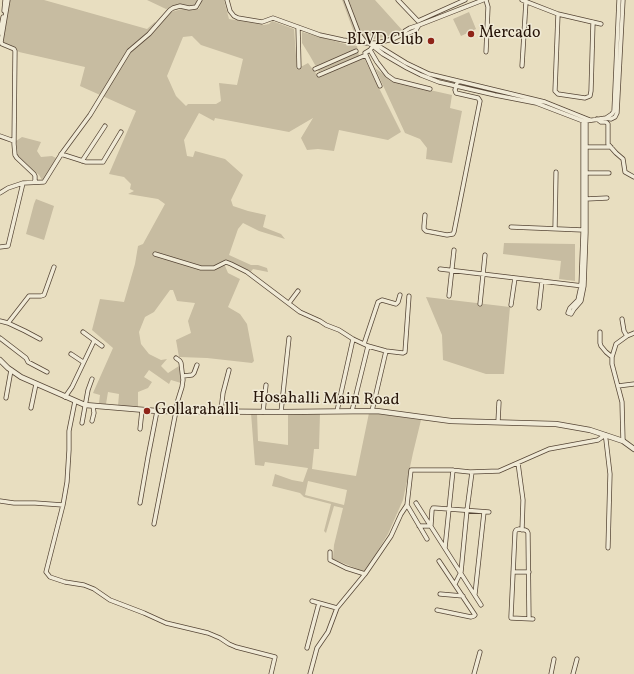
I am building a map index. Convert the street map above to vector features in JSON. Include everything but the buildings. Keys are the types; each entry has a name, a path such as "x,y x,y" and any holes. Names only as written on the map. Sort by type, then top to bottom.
{"street":[{"path":"0,33 2,12 7,0"},
{"path":"7,0 1,42 15,51 15,155 34,174 36,182"},
{"path":"0,193 8,188 23,183 44,182 61,154 90,115 129,51 148,34 170,10 180,6 190,8 196,7 200,0"},
{"path":"227,0 230,11 238,18 262,22 273,18 320,35 380,47 406,63 429,74 495,95 536,103 586,120 611,119 615,117 617,113 623,0"},
{"path":"346,0 359,34 370,45 377,62 386,75 394,80 430,89"},
{"path":"398,0 418,21 465,0"},
{"path":"380,86 365,53 370,45 407,34 416,30 419,25 484,0 488,8 486,52"},
{"path":"606,118 614,111 619,0"},
{"path":"522,66 524,1 558,14 601,24"},
{"path":"558,14 555,91 558,94 585,98 590,96 593,22"},
{"path":"298,27 299,67"},
{"path":"315,68 356,50"},
{"path":"319,75 366,55"},
{"path":"457,83 545,102 586,120"},
{"path":"425,215 424,226 426,231 448,235 453,234 480,101 478,98 456,92 455,90 457,83"},
{"path":"597,119 608,124 608,144 623,159 625,172 634,177"},
{"path":"570,314 570,308 578,300 582,286 586,233 586,120"},
{"path":"582,286 586,120"},
{"path":"82,161 105,126"},
{"path":"61,154 86,162 103,162 121,132"},
{"path":"0,136 14,141"},
{"path":"586,147 611,147"},
{"path":"555,229 556,172"},
{"path":"586,173 609,173"},
{"path":"0,247 8,246 23,183"},
{"path":"586,199 608,198"},
{"path":"512,227 583,230"},
{"path":"449,296 454,250"},
{"path":"155,254 201,268 214,268 226,262 231,264 247,272 300,312 339,330 366,345 386,351 405,352 409,296"},
{"path":"480,304 486,255"},
{"path":"8,323 29,296 44,295 54,266"},
{"path":"440,269 582,286"},
{"path":"511,305 515,278"},
{"path":"539,308 542,281"},
{"path":"289,303 298,291"},
{"path":"352,411 366,345 378,302 382,300 396,304 400,295"},
{"path":"622,319 626,336"},
{"path":"0,321 8,323 40,339"},
{"path":"83,332 102,346"},
{"path":"600,332 600,343 606,352 612,357"},
{"path":"623,441 622,402 612,364 612,357 616,344 626,336 634,333"},
{"path":"0,338 26,358 28,362 47,372"},
{"path":"281,412 289,338"},
{"path":"337,411 353,338"},
{"path":"65,397 94,341"},
{"path":"372,411 386,351"},
{"path":"71,354 83,362"},
{"path":"154,524 177,411 177,403 182,386 183,376 181,363 176,358"},
{"name":"Hosahalli Main Road","path":"0,360 21,377 85,405 157,411 372,411 451,421 556,424 590,430 623,441 634,449"},
{"path":"183,376 192,376 197,365"},
{"path":"6,398 11,370"},
{"path":"221,411 223,393 229,370"},
{"path":"82,423 88,390 92,379"},
{"path":"31,408 36,384"},
{"path":"618,386 634,384"},
{"path":"263,412 266,385"},
{"path":"75,401 69,431 67,482 63,506 46,572 50,577 65,582 84,585 94,589 110,600 166,623 208,633 236,647 274,657 271,674"},
{"path":"498,422 499,402"},
{"path":"92,421 94,413 93,406"},
{"path":"140,429 142,410"},
{"path":"140,503 157,411"},
{"path":"310,674 317,648 328,632 337,608 365,574 391,536 401,514 407,505 411,470 453,470 472,472 499,471 551,448 598,440 605,435 610,474 608,548"},
{"path":"518,463 523,500 522,530"},
{"path":"445,548 453,470"},
{"path":"455,584 461,572 472,472"},
{"path":"0,501 14,503 35,502 63,506"},
{"path":"416,503 481,605"},
{"path":"407,505 427,539"},
{"path":"431,526 433,508 489,512"},
{"path":"475,596 484,512"},
{"path":"419,526 431,526"},
{"path":"516,530 522,530 526,530 528,533 531,619 511,618 510,614 515,532 516,530"},
{"path":"330,552 330,560 346,568 365,574"},
{"path":"437,610 471,617 475,615 439,561"},
{"path":"513,572 529,572"},
{"path":"440,594 462,596"},
{"path":"312,601 337,608"},
{"path":"307,648 319,603"},
{"path":"474,674 480,652"},
{"path":"551,674 554,659"},
{"path":"573,674 577,659"}],"shaded area":[{"path":"10,0 44,0 147,29 155,22 158,26 171,12 182,9 199,9 202,0 224,0 229,19 264,25 269,24 272,21 294,29 297,69 308,63 318,76 364,58 401,132 388,140 339,130 334,151 318,149 307,150 301,138 313,118 289,132 215,118 214,121 199,113 184,140 187,156 193,157 195,151 225,159 243,175 231,200 233,206 266,215 263,227 281,234 285,239 259,231 243,223 238,229 229,255 251,265 258,265 267,268 268,272 253,269 250,273 227,261 223,261 228,273 240,279 228,307 240,314 247,324 254,361 252,363 207,358 179,357 176,340 191,333 188,321 195,303 177,301 173,290 170,290 154,312 145,317 139,332 141,344 149,354 161,360 167,359 161,366 168,373 179,366 181,383 171,380 169,384 149,370 144,377 152,382 148,388 138,392 138,407 118,406 119,394 108,392 106,404 99,403 100,395 93,393 113,348 92,330 100,299 124,302 135,264 138,246 143,244 165,204 158,199 128,194 134,191 130,189 131,184 124,177 109,174 136,111 80,86 85,67 19,52 14,47 3,43","holes":["192,36 201,45 243,59 237,85 219,83 221,101 216,104 188,104 186,106 176,96 167,76 183,37"]},
{"path":"147,0 197,0 195,6 179,4 166,9"},
{"path":"342,0 375,0 403,31 397,34 374,39 366,40 356,38"},
{"path":"469,12 476,29 461,36 453,19"},
{"path":"302,32 357,46 359,56 319,72 302,43"},
{"path":"375,68 394,82 452,95 450,108 462,111 452,163 426,159 427,148 420,139 405,133"},
{"path":"22,137 41,142 37,151 41,157 52,156 56,158 46,176 42,180 39,175 18,156 16,141"},
{"path":"36,199 54,206 44,240 26,234"},
{"path":"504,243 575,244 575,281 559,279 561,261 503,254"},
{"path":"426,297 510,307 504,374 486,374 443,360 442,335"},
{"path":"251,413 257,413 258,441 288,445 288,413 320,413 319,449 314,449 312,469 356,476 369,413 421,420 403,500 388,534 365,572 333,559 334,545 343,508 334,506 326,533 324,531 331,504 304,497 300,493 272,486 275,474 303,482 308,468 265,462 264,466 255,465","holes":["308,481 347,490 344,505 305,495"]}],"place":[{"name":"Mercado","path":"471,34"},
{"name":"BLVD Club","path":"431,41"},
{"name":"Gollarahalli","path":"147,411"}]}
